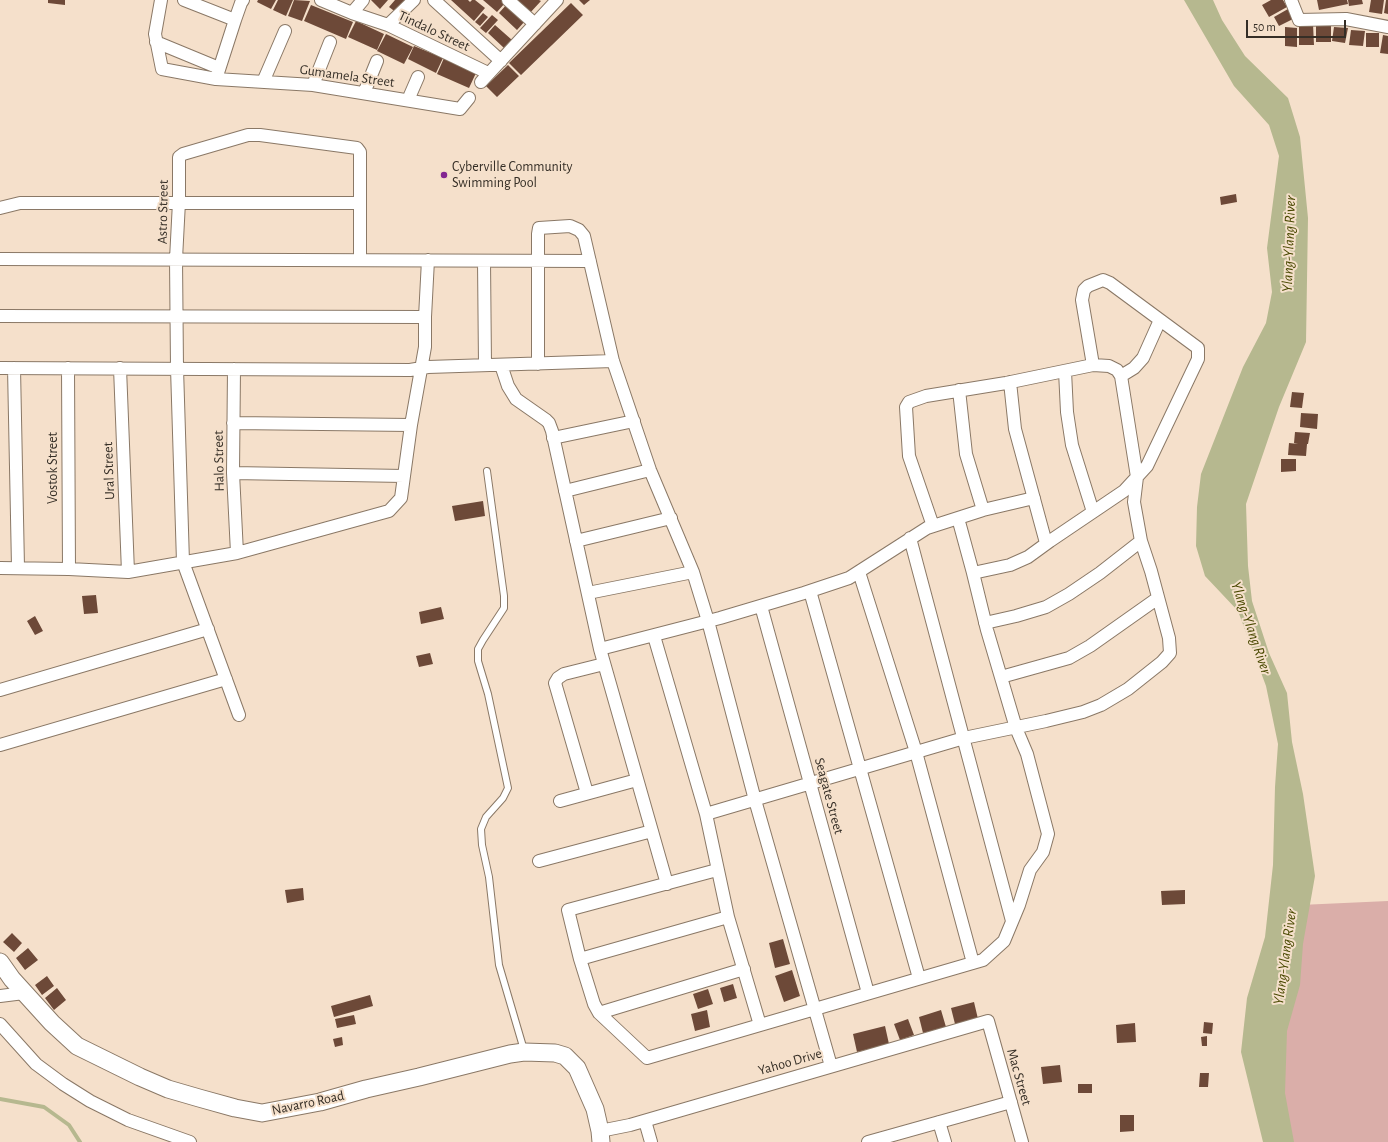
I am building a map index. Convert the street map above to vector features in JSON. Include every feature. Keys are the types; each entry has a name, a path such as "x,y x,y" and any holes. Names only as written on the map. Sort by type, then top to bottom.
{"street":[{"path":"161,0 155,34 156,42 219,68"},
{"path":"184,0 235,20"},
{"path":"216,79 243,0"},
{"name":"Tindalo Street","path":"321,0 352,13 388,25 485,77 501,61"},
{"path":"352,13 363,0"},
{"path":"388,25 414,0"},
{"path":"434,0 501,61 557,0"},
{"path":"508,0 535,24"},
{"path":"1290,0 1299,20 1346,19 1388,27"},
{"path":"263,82 285,31"},
{"name":"Gumamela Street","path":"156,42 162,69 216,79 313,85 460,109 469,98"},
{"path":"313,85 330,42"},
{"path":"364,93 377,61"},
{"path":"408,100 418,77"},
{"name":"Astro Street","path":"239,715 183,562 177,368 176,259 179,202 179,157 183,154 248,135 260,135 357,148 360,152 360,260"},
{"path":"0,208 20,203 360,203"},
{"path":"538,364 539,228 570,226 579,230 584,236 613,361 650,470 693,572 708,621 755,800 831,1066"},
{"path":"0,259 590,261"},
{"path":"0,568 18,567 128,572 237,553 389,511 401,498 411,424 425,347 428,260"},
{"path":"484,261 485,366"},
{"path":"973,573 1010,565 1028,557 1124,492 1147,466 1198,360 1198,348 1110,283 1103,280 1088,286 1084,290 1082,300 1093,365"},
{"path":"0,316 425,317"},
{"path":"1122,376 1134,368 1143,358 1160,320"},
{"path":"0,368 420,369 428,367 613,361"},
{"path":"501,365 508,386 516,399 549,423 600,649 667,884"},
{"path":"706,814 964,738 1016,728 1083,712 1101,705 1128,688 1162,662 1170,653 1169,638 1151,571 1141,541 1134,502 1137,477 1122,376 1117,370 1109,366 1093,365 1010,382 926,396 909,402 906,407 909,456 934,526"},
{"path":"14,368 18,567"},
{"name":"Vostok Street","path":"68,368 69,569"},
{"name":"Ural Street","path":"120,368 128,572"},
{"name":"Halo Street","path":"234,369 233,473 237,553"},
{"path":"1065,371 1067,412 1072,445 1093,512"},
{"path":"1010,382 1015,429 1046,544"},
{"path":"959,390 966,454 983,510"},
{"path":"553,438 634,421"},
{"path":"233,423 411,424"},
{"path":"565,492 650,470"},
{"path":"233,473 404,476"},
{"path":"600,649 654,636 761,606 849,578 927,528 983,510 1034,498"},
{"path":"576,541 670,518"},
{"path":"717,870 568,910 580,959 594,1004 599,1013 647,1058 984,960 1004,941 1019,904 1030,870 1043,852 1048,834 1027,754 1016,728 1000,677 958,518"},
{"path":"910,538 1012,921"},
{"path":"985,623 1046,607 1069,594 1100,573 1141,541"},
{"path":"588,593 693,572"},
{"path":"859,572 916,752 972,963"},
{"path":"810,591 919,978"},
{"path":"1000,677 1069,658 1090,646 1158,598"},
{"name":"Seagate Street","path":"761,606 868,993"},
{"path":"0,690 208,629"},
{"path":"654,636 706,814 728,917 760,1025"},
{"path":"587,793 555,683 558,678 564,674 604,664"},
{"path":"0,745 226,679"},
{"path":"560,801 637,780"},
{"path":"539,861 652,831"},
{"path":"580,959 728,917"},
{"name":"Navarro Road","path":"0,962 12,979 52,1023 77,1046 109,1063 168,1089 235,1108 262,1113 320,1102 366,1089 510,1054 524,1052 555,1053 565,1056 577,1068 596,1109 601,1136"},
{"path":"599,1013 744,969"},
{"path":"0,996 24,992"},
{"name":"Yahoo Drive","path":"601,1136 645,1120 988,1021"},
{"name":"Mac Street","path":"988,1021 1022,1142"},
{"path":"0,1024 36,1064 63,1084 90,1101 128,1120 190,1142"},
{"path":"870,1142 1011,1102"},
{"path":"645,1120 652,1142"},
{"path":"939,1122 945,1142"}],"lane":[{"path":"488,471 504,596 504,608 482,640 478,649 478,661 488,694 508,788 503,798 486,817 482,829 482,845 489,877 499,965 524,1052"}],"shaded area":[{"path":"1388,901 1388,1142 1280,1142 1278,906"}],"water":[{"name":"Ylang-Ylang River","path":"1184,0 1213,0 1222,20 1245,56 1288,98 1300,137 1308,218 1306,342 1279,407 1246,504 1248,566 1252,601 1269,653 1287,693 1292,742 1303,794 1315,876 1303,944 1300,985 1287,1031 1285,1093 1294,1142 1263,1142 1241,1052 1247,998 1265,937 1273,865 1275,787 1278,744 1266,686 1238,611 1205,576 1196,546 1197,507 1201,474 1243,367 1266,323 1272,292 1267,248 1279,156 1269,125 1234,86"}],"building":[{"path":"48,0 65,0 65,5 48,3"},
{"path":"258,0 276,0 271,9 257,2"},
{"path":"278,0 293,0 286,16 273,10"},
{"path":"294,0 310,1 302,21 288,16"},
{"path":"371,0 388,0 380,9"},
{"path":"395,0 409,0 397,13 389,7"},
{"path":"451,0 468,0 470,2 475,0 485,8 474,21"},
{"path":"483,0 502,0 505,3 497,12"},
{"path":"514,0 539,0 541,1 529,14"},
{"path":"579,0 590,0 584,5"},
{"path":"1271,0 1283,0 1287,7 1269,17 1262,5"},
{"path":"1317,0 1347,0 1348,4 1319,10"},
{"path":"1348,0 1362,0 1363,4 1349,6"},
{"path":"1371,0 1384,0 1382,14 1369,12"},
{"path":"1386,0 1388,0 1388,14 1384,13"},
{"path":"571,3 583,15 521,75 509,63"},
{"path":"507,4 525,21 517,30 499,13"},
{"path":"311,5 353,22 346,39 304,21"},
{"path":"1288,9 1293,19 1279,26 1274,17"},
{"path":"483,13 488,17 480,26 475,22"},
{"path":"492,15 498,20 486,33 480,28"},
{"path":"356,21 384,34 377,50 348,37"},
{"path":"1299,24 1313,24 1314,45 1299,45"},
{"path":"1316,24 1331,24 1331,42 1316,42"},
{"path":"495,25 512,40 504,48 488,33"},
{"path":"1285,27 1297,28 1297,47 1285,46"},
{"path":"1334,27 1348,28 1345,43 1332,41"},
{"path":"1351,30 1365,31 1363,46 1349,45"},
{"path":"1366,33 1379,33 1379,47 1366,47"},
{"path":"386,34 413,47 404,64 377,51"},
{"path":"1383,35 1388,36 1388,54 1380,53"},
{"path":"414,46 443,58 436,73 408,59"},
{"path":"444,58 476,73 469,88 437,74"},
{"path":"508,65 519,76 497,97 486,86"},
{"path":"1236,194 1237,202 1221,205 1220,197"},
{"path":"1292,392 1304,393 1302,408 1290,407"},
{"path":"1301,413 1318,414 1317,429 1300,427"},
{"path":"1295,432 1310,433 1306,456 1288,455 1289,443 1298,444 1294,443"},
{"path":"1281,459 1296,459 1296,471 1281,472"},
{"path":"483,501 485,516 455,521 452,506"},
{"path":"96,595 98,613 84,614 82,596"},
{"path":"441,607 444,619 421,624 419,612"},
{"path":"35,616 43,631 35,635 27,621"},
{"path":"430,653 433,664 419,667 416,656"},
{"path":"303,888 304,900 287,903 285,890"},
{"path":"1185,890 1185,904 1162,905 1161,891"},
{"path":"12,933 22,943 14,952 3,942"},
{"path":"783,939 790,964 775,968 769,943"},
{"path":"28,948 38,960 25,970 16,958"},
{"path":"792,970 800,996 784,1002 775,976"},
{"path":"47,976 54,986 42,995 35,985"},
{"path":"733,984 737,998 724,1002 720,988"},
{"path":"57,988 66,1000 54,1010 45,998"},
{"path":"708,989 713,1004 698,1009 693,994"},
{"path":"370,995 373,1006 334,1017 331,1006"},
{"path":"974,1002 978,1019 955,1024 951,1008"},
{"path":"707,1010 710,1027 695,1031 691,1014"},
{"path":"941,1010 946,1027 923,1033 919,1017"},
{"path":"354,1015 356,1024 337,1028 335,1019"},
{"path":"908,1019 914,1035 900,1040 894,1024"},
{"path":"1204,1022 1213,1023 1212,1034 1203,1033"},
{"path":"1135,1023 1136,1042 1117,1043 1116,1025"},
{"path":"885,1026 889,1044 857,1052 853,1034"},
{"path":"1207,1036 1207,1046 1202,1046 1201,1037"},
{"path":"342,1037 343,1045 335,1047 333,1039"},
{"path":"1060,1065 1062,1082 1043,1084 1041,1067"},
{"path":"1200,1073 1209,1073 1208,1087 1199,1087"},
{"path":"1078,1084 1092,1084 1092,1093 1078,1093"},
{"path":"1120,1115 1134,1115 1134,1131 1120,1132"}],"waterway":[{"path":"0,1099 44,1107 69,1125 80,1142"}],"place":[{"name":"Cyberville Community Swimming Pool","path":"444,175"}]}
